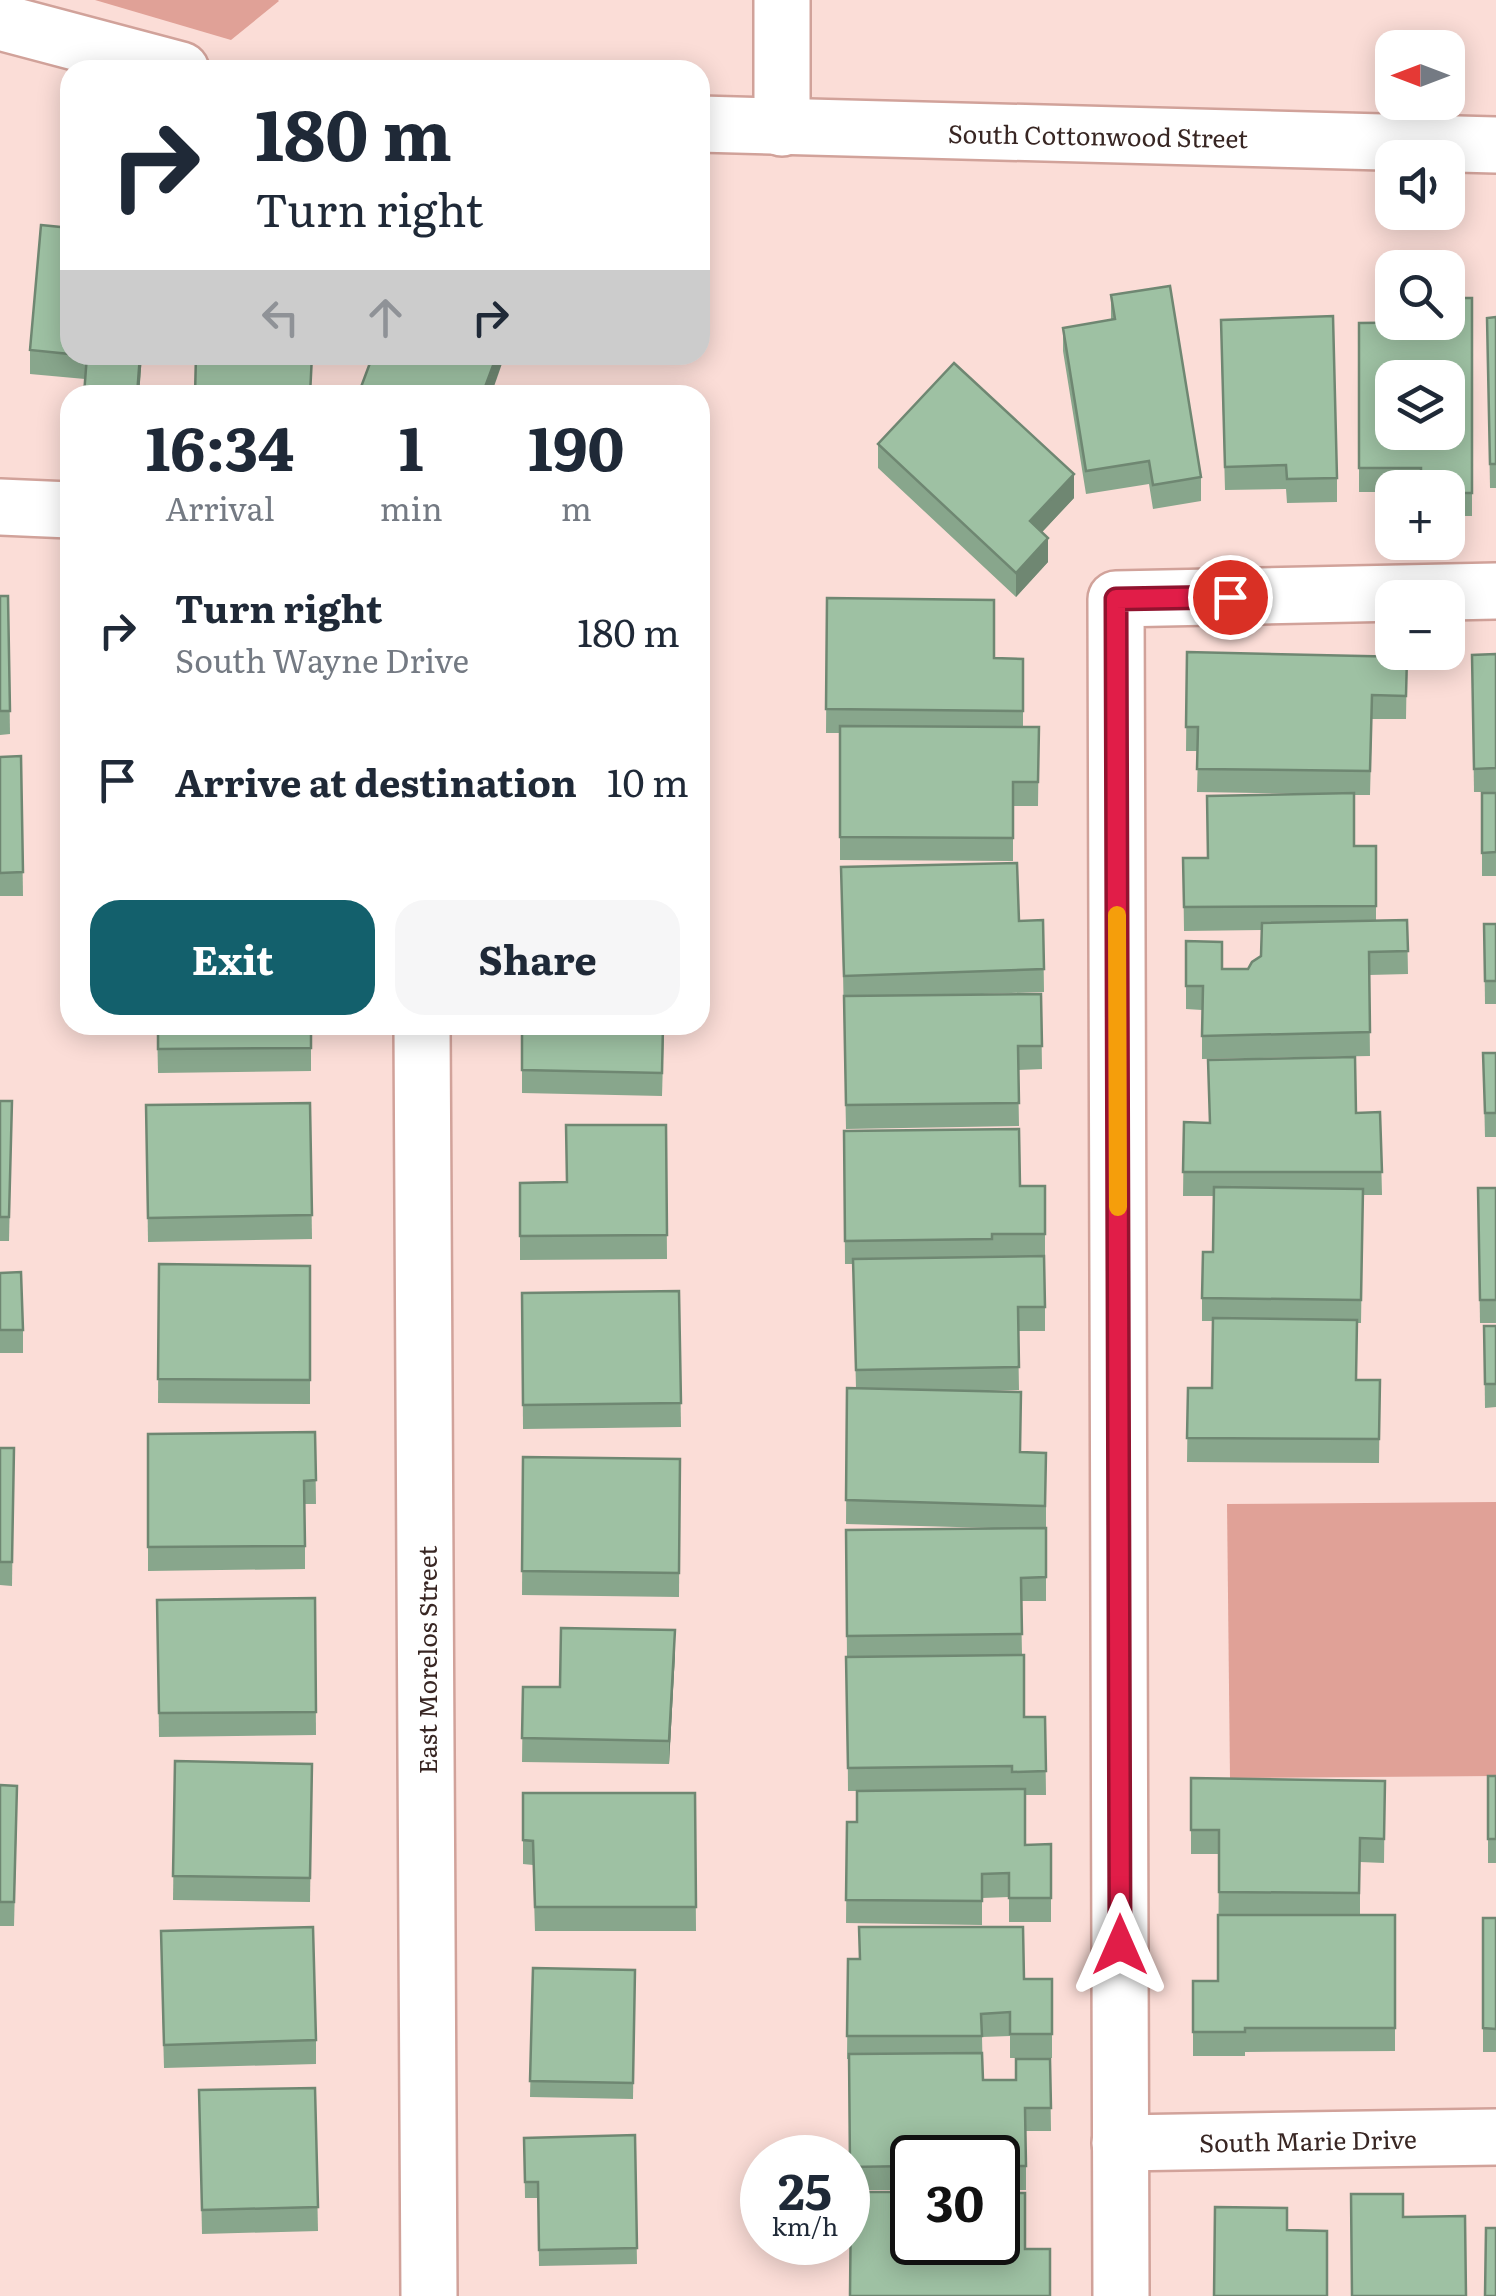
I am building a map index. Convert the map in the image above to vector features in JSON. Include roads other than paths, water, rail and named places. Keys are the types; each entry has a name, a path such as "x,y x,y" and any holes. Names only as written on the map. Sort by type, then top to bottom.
{"street":[{"path":"782,0 782,128"},
{"path":"0,22 143,60"},
{"name":"South Cottonwood Street","path":"710,124 1496,145"},
{"path":"0,507 60,510"},
{"path":"1121,2296 1116,599 1496,591"},
{"name":"East Morelos Street","path":"422,1035 430,2296"},
{"name":"South Marie Drive","path":"1120,2142 1496,2136"}]}
